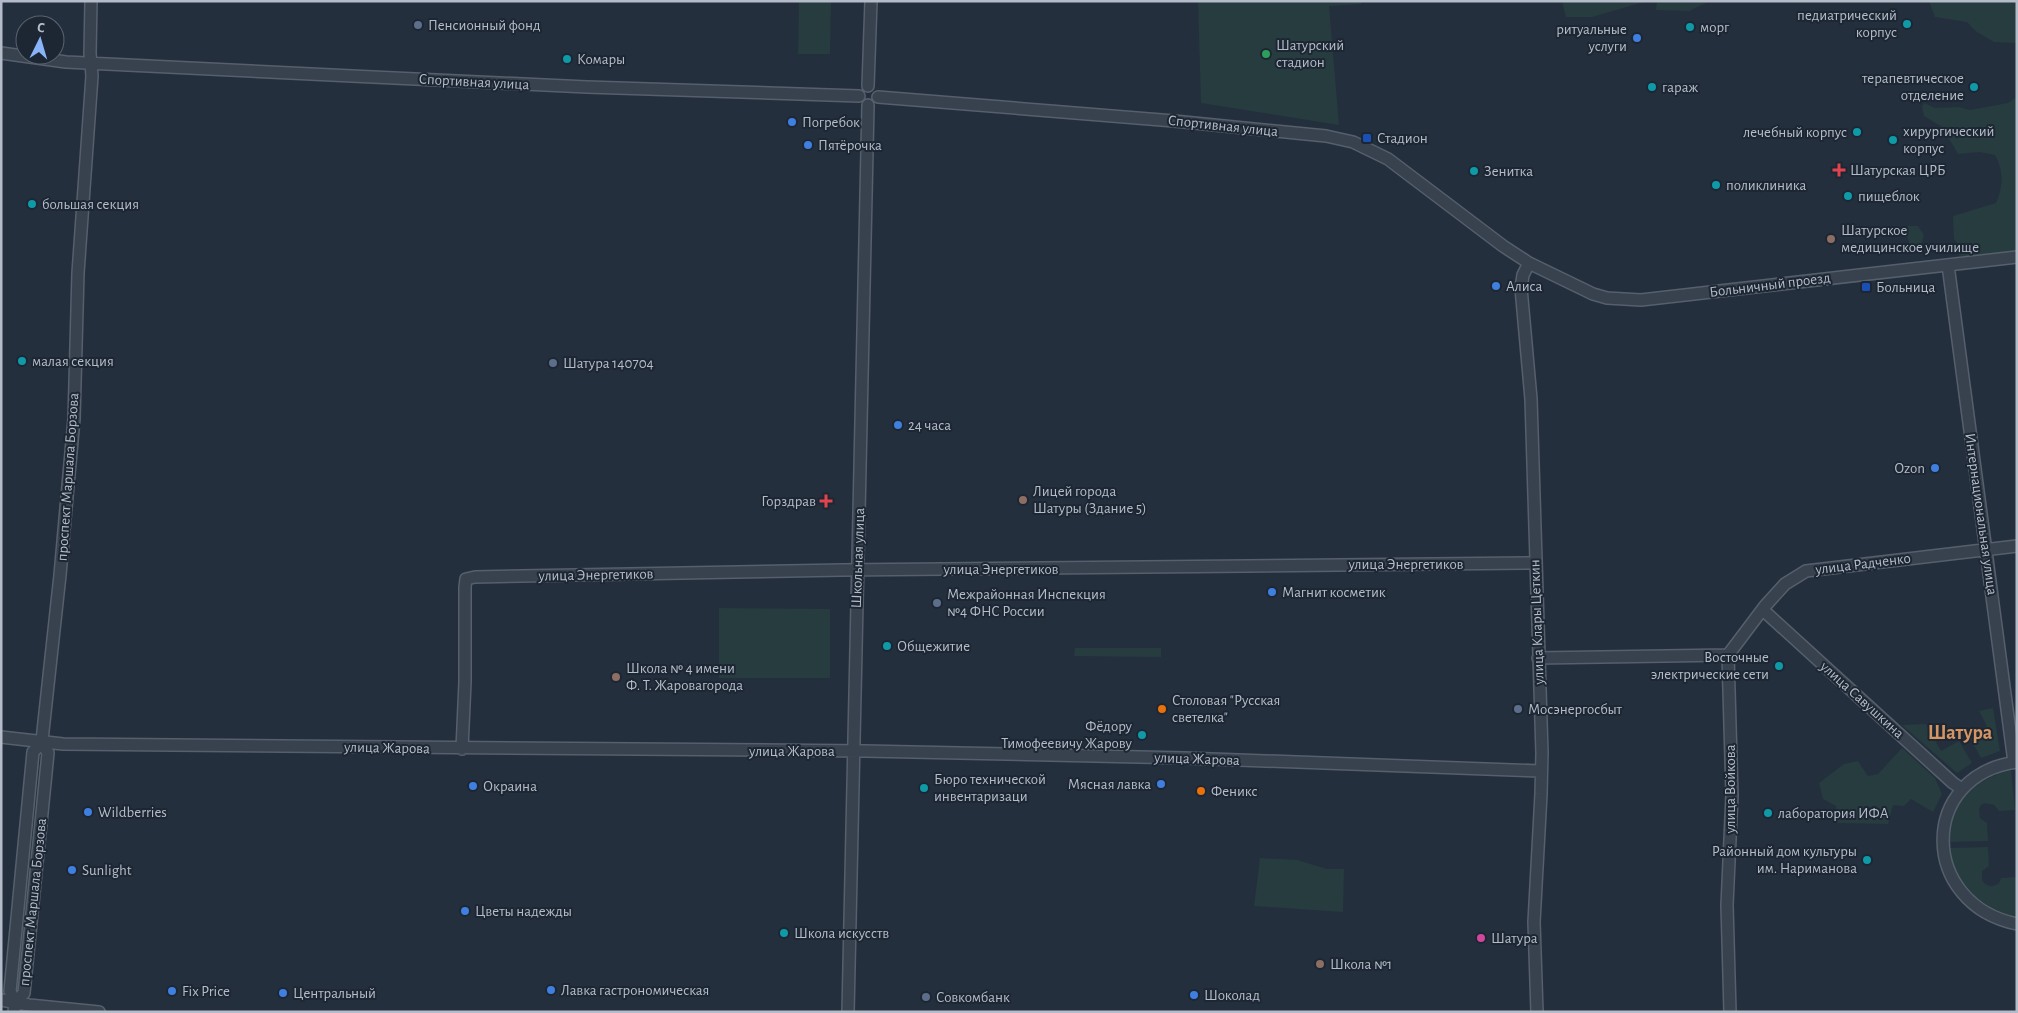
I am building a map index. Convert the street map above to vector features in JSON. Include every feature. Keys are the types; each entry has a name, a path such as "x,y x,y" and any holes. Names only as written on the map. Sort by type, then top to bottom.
{"street":[{"name":"проспект Маршала Борзова","path":"15,1007 10,991 32,752 42,742 74,419 78,274 92,76 90,63 91,1"},
{"path":"868,86 871,1"},
{"name":"Спортивная улица","path":"1,53 66,62 587,87 859,96"},
{"path":"868,86 874,87 878,92 878,97 873,104 868,105 860,100 859,96 860,91 868,86"},
{"name":"Спортивная улица","path":"878,97 1174,121 1326,136 1354,142 1388,159 1503,246 1529,263"},
{"name":"Школьная улица","path":"848,1012 855,751 857,570 864,356 868,105"},
{"name":"Больничный проезд","path":"1529,263 1593,294 1607,298 1641,300 2017,257"},
{"name":"улица Клары Цеткин","path":"1529,263 1523,275 1521,288 1531,400 1541,770 1534,922 1537,1012"},
{"name":"Интернациональная улица","path":"1948,265 2015,762"},
{"name":"улица Радченко","path":"1728,656 1785,584 1806,571 2017,546"},
{"name":"улица Энергетиков","path":"462,749 466,579 485,577 857,570 1535,563"},
{"name":"улица Савушкина","path":"1763,610 1953,783 1962,789"},
{"path":"1538,658 1728,656"},
{"name":"улица Войкова","path":"1728,656 1732,795 1727,905 1730,1012"},
{"name":"улица Жарова","path":"1,736 63,744 855,751 1185,758 1541,770"},
{"path":"2015,762 1986,771 1962,789 1952,804 1944,825 1943,845 1945,863 1948,870 1960,890 1973,904 1993,917 2017,924"},
{"path":"1,1000 15,1007 99,1012"}],"green space":[{"path":"799,1 831,1 830,54 798,54"},
{"name":"Шатурский стадион","path":"1198,1 1361,1 1361,4 1329,6 1339,125 1201,103"},
{"path":"1562,1 1647,1 1592,17 1566,17"},
{"path":"1657,1 1710,1 1689,11 1656,10"},
{"path":"1929,1 2017,1 2017,43 1994,42 1977,32 1967,22 1935,17"},
{"path":"2017,97 2017,251 1964,257 1959,255 1958,244 1954,239 1953,216 1996,203 2001,185 2000,167 1995,155 1979,152 1958,154 1942,127 1924,116 1922,107 1924,103 1935,108 1959,107 1970,110 2008,103"},
{"path":"1908,226 1918,226 1924,235 1921,246 1917,249 1910,246 1906,231"},
{"path":"719,608 830,609 830,678 719,678"},
{"path":"1075,648 1161,648 1161,657 1074,656"},
{"path":"1993,708 2000,751 1981,758 1969,736 1987,726 1979,711"},
{"path":"1926,724 1941,751 1959,741 1972,763 1957,773 1902,725"},
{"path":"1902,748 1935,778 1942,794 1933,812 1911,799 1904,806 1893,805 1888,824 1837,823 1836,806 1823,799 1819,783 1844,764 1858,761 1868,776 1878,774"},
{"path":"2011,770 2015,810 1999,811 1994,805 1985,803 1979,809 1980,818 1987,823 1988,841 1949,842 1950,828 1954,815 1966,795 1985,780"},
{"path":"1988,847 1989,866 1982,871 1982,880 1985,884 1992,886 1997,885 2001,878 2017,877 2017,918 2003,914 1980,903 1963,885 1957,874 1950,848"},
{"path":"1260,858 1297,860 1327,869 1344,869 1343,912 1254,906"}],"place":[{"name":"педиатрический корпус","path":"1907,24"},
{"name":"Пенсионный фонд","path":"418,25"},
{"name":"морг","path":"1690,27"},
{"name":"ритуальные услуги","path":"1637,38"},
{"name":"Шатурский стадион","path":"1266,54"},
{"name":"Комары","path":"567,59"},
{"name":"гараж","path":"1652,87"},
{"name":"терапевтическое отделение","path":"1974,87"},
{"name":"Погребок","path":"792,122"},
{"name":"лечебный корпус","path":"1857,132"},
{"name":"Стадион","path":"1367,138"},
{"name":"хирургический корпус","path":"1893,140"},
{"name":"Пятёрочка","path":"808,145"},
{"name":"Шатурская ЦРБ","path":"1839,170"},
{"name":"Зенитка","path":"1474,171"},
{"name":"поликлиника","path":"1716,185"},
{"name":"пищеблок","path":"1848,196"},
{"name":"большая секция","path":"32,204"},
{"name":"Шатурское медицинское училище","path":"1831,239"},
{"name":"Алиса","path":"1496,286"},
{"name":"Больница","path":"1866,287"},
{"name":"малая секция","path":"22,361"},
{"name":"Шатура 140704","path":"553,363"},
{"name":"24 часа","path":"898,425"},
{"name":"Ozon","path":"1935,468"},
{"name":"Лицей города Шатуры (Здание 5)","path":"1023,500"},
{"name":"Горздрав","path":"826,501"},
{"name":"Магнит косметик","path":"1272,592"},
{"name":"Межрайонная Инспекция №4 ФНС России","path":"937,603"},
{"name":"Общежитие","path":"887,646"},
{"name":"Восточные электрические сети","path":"1779,666"},
{"name":"Школа № 4 имени Ф. Т. Жаровагорода","path":"616,677"},
{"name":"Столовая \"Русская светелка\"","path":"1162,709"},
{"name":"Мосэнергосбыт","path":"1518,709"},
{"name":"Фёдору Тимофеевичу Жарову","path":"1142,735"},
{"name":"Мясная лавка","path":"1161,784"},
{"name":"Окраина","path":"473,786"},
{"name":"Бюро технической инвентаризаци","path":"924,788"},
{"name":"Феникс","path":"1201,791"},
{"name":"Wildberries","path":"88,812"},
{"name":"лаборатория ИФА","path":"1768,813"},
{"name":"Районный дом культуры им. Нариманова","path":"1867,860"},
{"name":"Sunlight","path":"72,870"},
{"name":"Цветы надежды","path":"465,911"},
{"name":"Школа искусств","path":"784,933"},
{"name":"Шатура","path":"1481,938"},
{"name":"Школа №1","path":"1320,964"},
{"name":"Лавка гастрономическая","path":"551,990"},
{"name":"Fix Price","path":"172,991"},
{"name":"Центральный","path":"283,993"},
{"name":"Шоколад","path":"1194,995"},
{"name":"Совкомбанк","path":"926,997"}],"district":[{"name":"Шатура","path":"1960,733"}]}
